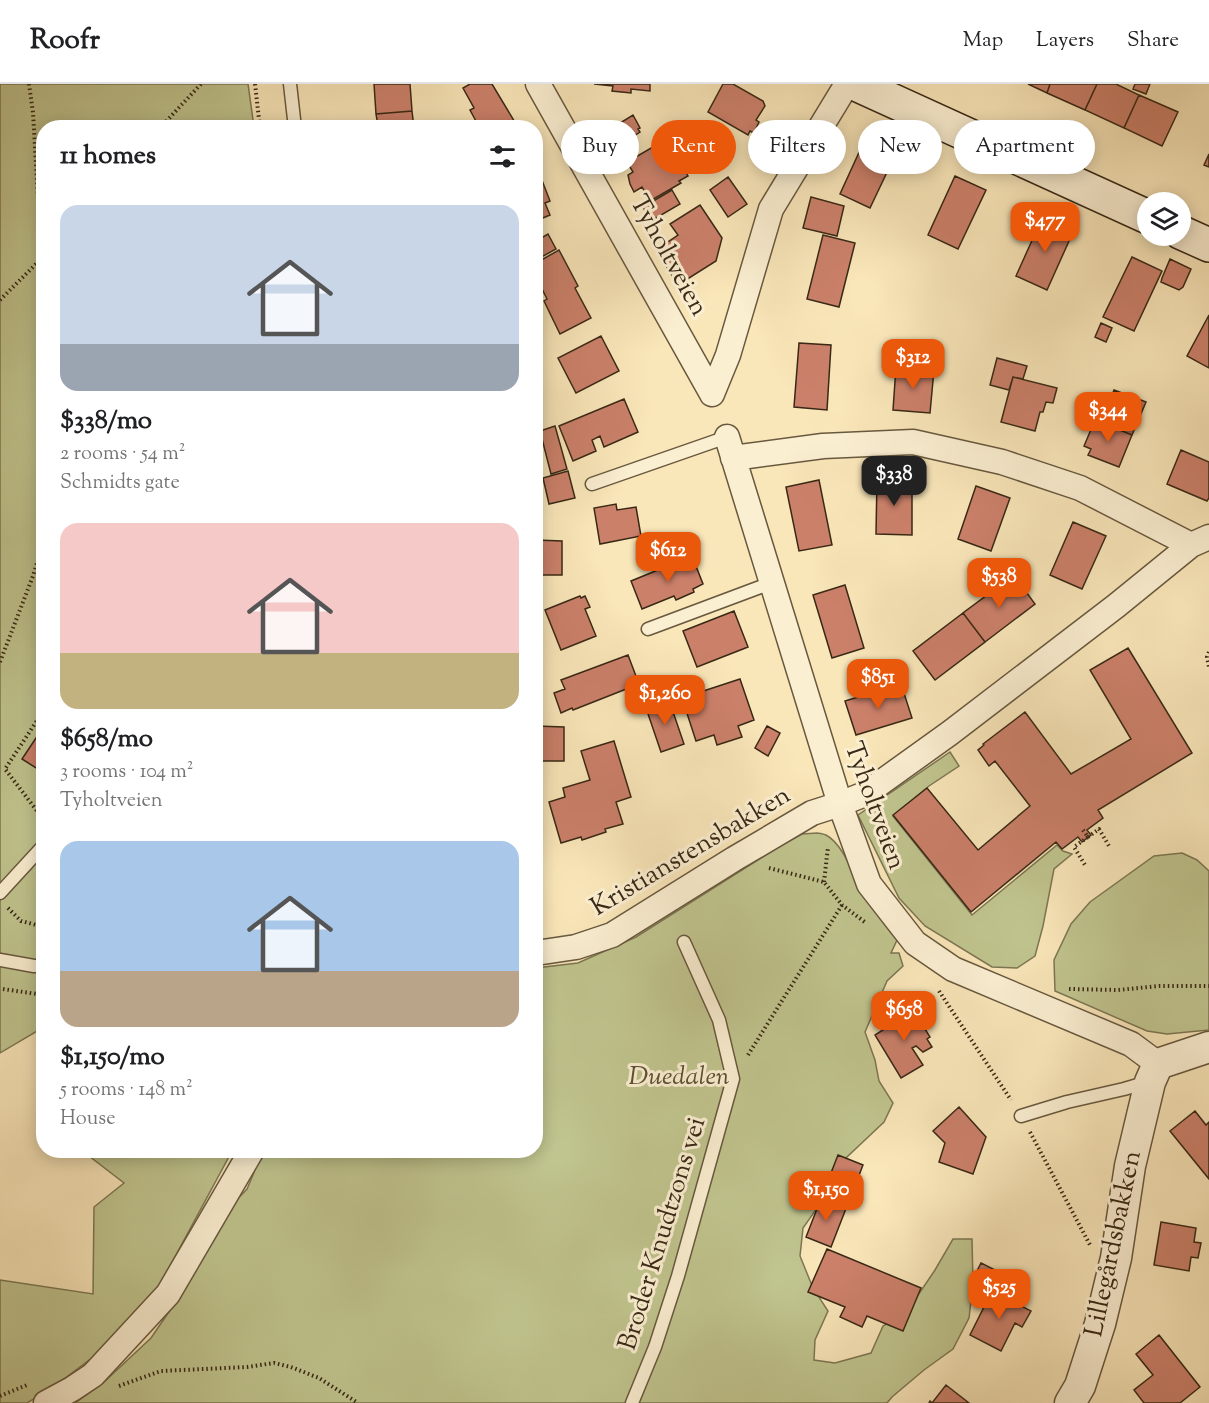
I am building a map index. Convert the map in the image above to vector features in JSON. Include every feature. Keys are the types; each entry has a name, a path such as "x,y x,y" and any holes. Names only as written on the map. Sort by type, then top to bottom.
{"main road":[{"path":"856,84 1137,212"},
{"path":"1191,237 1209,245"}],"street":[{"name":"Tyholtveien","path":"538,84 711,394 728,355 771,209 847,84"},
{"path":"730,447 913,442 1002,462 1080,488 1200,541"},
{"name":"Tyholtveien","path":"730,447 840,804 869,884 915,943 953,969 1131,1044 1154,1073"},
{"name":"Kristianstensbakken","path":"543,952 576,947 612,935 812,813 865,794 950,733 1200,541"},
{"path":"1154,1073 1209,1047"},
{"name":"Lillegårdsbakken","path":"1081,1397 1116,1258 1130,1166 1154,1073"},
{"path":"46,1403 93,1375 168,1294 247,1158"}],"lane":[{"path":"290,84 295,120"},
{"path":"592,484 730,447"},
{"path":"648,629 771,583"},
{"path":"0,893 36,854"},
{"name":"Broder Knudtzons vei","path":"632,1403 655,1347 678,1276 733,1079 719,1020 684,942"},
{"path":"0,960 36,966"},
{"path":"1021,1116 1067,1102 1124,1089 1154,1073"}],"path":[{"path":"29,84 36,163"},
{"path":"167,120 201,84"},
{"path":"255,84 259,120"},
{"path":"0,300 36,263"},
{"path":"0,662 36,566"},
{"path":"1209,652 1207,657 1209,667"},
{"path":"36,722 5,769 36,810"},
{"path":"1085,865 1074,847 1099,829 1109,846"},
{"path":"1083,830 1088,837"},
{"path":"734,859 824,882 842,905 871,927"},
{"path":"733,1079 842,905"},
{"path":"7,907 21,921 36,925"},
{"path":"1067,989 1118,990 1159,986 1209,986"},
{"path":"3,989 36,994"},
{"path":"939,991 1021,1116 1090,1245"},
{"path":"118,1386 161,1371 247,1367 274,1363 319,1378 358,1403"}],"green space":[{"path":"0,84 248,84 253,120 36,120 36,1032 0,1053"},
{"path":"950,752 959,766 929,786 893,816 972,915 1057,845 1063,851 1072,854 1054,869 1035,956 1017,968 992,967 925,926 899,898 858,815"},
{"name":"Duedalen","path":"802,834 826,835 839,847 866,898 897,940 891,953 899,953 903,966 887,981 865,1032 875,1060 879,1081 893,1103 884,1122 830,1173 820,1204 803,1228 800,1256 813,1288 828,1311 815,1340 814,1360 835,1363 871,1353 883,1326 906,1313 953,1239 972,1239 973,1284 969,1318 953,1349 924,1370 887,1403 75,1403 103,1383 151,1338 186,1287 227,1210 247,1189 260,1158 543,1158 543,967 578,963 636,937"},
{"path":"1182,853 1197,860 1209,871 1209,1030 1167,1034 1147,1031 1055,991 1054,960 1071,924 1090,902 1154,856"},
{"path":"92,1158 228,1158 148,1307 109,1345 52,1388 27,1403 0,1403 0,1280 93,1294 94,1207 124,1183"}],"building":[{"path":"374,84 410,84 412,111 376,114"},
{"path":"470,84 492,84 514,120 475,120 470,110 474,108 463,88"},
{"path":"594,84 650,84 650,91 631,89 631,93 612,91 613,86"},
{"path":"723,84 733,84 763,101 765,106 756,120 748,120 748,135 736,128 736,120 722,120 708,112"},
{"path":"1028,84 1050,84 1047,93"},
{"path":"1050,84 1097,84 1085,110 1047,93"},
{"path":"1097,84 1116,84 1139,95 1124,128 1085,110"},
{"path":"1135,84 1150,84 1146,94 1133,89"},
{"path":"1139,95 1178,112 1162,146 1124,128"},
{"path":"412,111 413,120 377,120 376,114"},
{"path":"633,115 636,120 625,120"},
{"path":"651,148 651,174 687,174 688,176 679,181 681,183 650,201 642,187 634,192 630,184 628,175 639,174 639,155"},
{"path":"1209,154 1209,167 1204,165"},
{"path":"858,155 858,174 886,174 870,208 840,194"},
{"path":"955,176 986,190 958,249 928,235"},
{"path":"728,177 747,204 728,217 710,190"},
{"path":"543,183 550,201 545,203 550,215 543,218"},
{"path":"672,190 680,204 651,221 643,207"},
{"path":"811,197 844,206 837,236 803,228"},
{"path":"700,205 722,238 716,261 678,285 660,256 667,252 662,246 678,235 670,224"},
{"path":"1043,216 1074,230 1047,290 1016,276"},
{"path":"548,234 556,249 543,256 543,237"},
{"path":"823,235 855,243 839,307 807,299"},
{"path":"559,250 578,286 575,288 591,318 560,334 544,301 547,299 543,291 543,259"},
{"path":"1132,257 1162,271 1134,331 1103,317"},
{"path":"1170,259 1191,269 1183,287 1179,290 1161,282"},
{"path":"1209,315 1209,368 1187,356"},
{"path":"1101,323 1112,328 1106,342 1095,337"},
{"path":"601,336 619,371 576,393 558,358"},
{"path":"799,343 831,345 827,410 794,407"},
{"path":"997,358 1027,366 1023,379 1013,377 1009,390 990,385"},
{"path":"896,367 934,370 930,413 893,410"},
{"path":"1013,377 1057,388 1053,403 1046,402 1043,412 1040,412 1035,431 1001,422"},
{"path":"1114,390 1146,402 1132,435 1095,420 1105,395 1111,398"},
{"path":"624,399 638,432 604,447 600,436 592,440 596,451 573,461 559,426"},
{"path":"1095,420 1132,435 1119,467 1088,455 1091,449 1084,446"},
{"path":"555,426 567,469 551,474 543,443 543,430"},
{"path":"1181,450 1209,462 1209,498 1207,501 1167,484"},
{"path":"568,471 575,498 549,504 543,478"},
{"path":"877,478 912,479 912,535 876,534"},
{"path":"819,480 832,545 799,551 786,487"},
{"path":"976,486 1010,498 991,551 958,539"},
{"path":"616,504 617,510 636,507 641,536 600,544 594,508"},
{"path":"1073,522 1106,536 1082,589 1050,575"},
{"path":"543,540 562,541 562,575 543,575"},
{"path":"692,556 703,584 693,589 694,592 676,600 674,596 642,609 631,581"},
{"path":"1014,575 1035,604 985,642 963,613"},
{"path":"845,585 864,648 832,658 813,595"},
{"path":"580,596 581,598 585,596 590,607 585,609 596,636 561,650 545,610"},
{"path":"734,611 748,647 697,667 683,631"},
{"path":"963,613 985,642 935,680 913,651"},
{"path":"1128,648 1192,753 1098,810 1103,818 1087,830 1091,835 1082,842 1078,837 1062,849 1056,842 971,912 893,815 927,788 978,850 1030,806 995,761 989,766 978,750 1025,712 1071,774 1131,739 1090,670"},
{"path":"628,655 639,684 561,713 554,693 565,689 561,680"},
{"path":"740,679 754,720 738,726 742,737 717,745 714,735 696,741 682,698"},
{"path":"901,684 912,718 856,735 845,701"},
{"path":"669,700 684,744 661,752 646,708"},
{"path":"543,726 564,727 564,761 543,761"},
{"path":"767,726 780,733 768,756 755,748"},
{"path":"36,738 36,768 22,759"},
{"path":"614,741 631,797 616,802 623,824 605,829 606,832 582,840 581,837 561,843 549,802 565,797 563,788 590,780 581,751"},
{"path":"914,1011 930,1037 927,1039 932,1047 923,1052 916,1046 912,1048 923,1065 901,1078 875,1035 886,1028 883,1022 897,1013 901,1019"},
{"path":"959,1107 986,1137 973,1174 939,1162 945,1143 933,1131"},
{"path":"1195,1111 1206,1125 1209,1122 1209,1179 1170,1131"},
{"path":"838,1155 863,1165 847,1206 822,1196"},
{"path":"822,1196 847,1206 831,1247 806,1237"},
{"path":"1161,1222 1196,1228 1194,1242 1201,1243 1198,1258 1191,1257 1189,1271 1154,1265"},
{"path":"827,1249 921,1288 903,1331 867,1316 862,1327 840,1317 845,1307 808,1292"},
{"path":"981,1263 1003,1274 997,1286 975,1275"},
{"path":"993,1289 1031,1311 1022,1327 1015,1323 1001,1351 970,1335"},
{"path":"1159,1335 1200,1387 1180,1403 1144,1403 1134,1390 1153,1375 1136,1354"},
{"path":"946,1385 969,1403 932,1403"}]}
